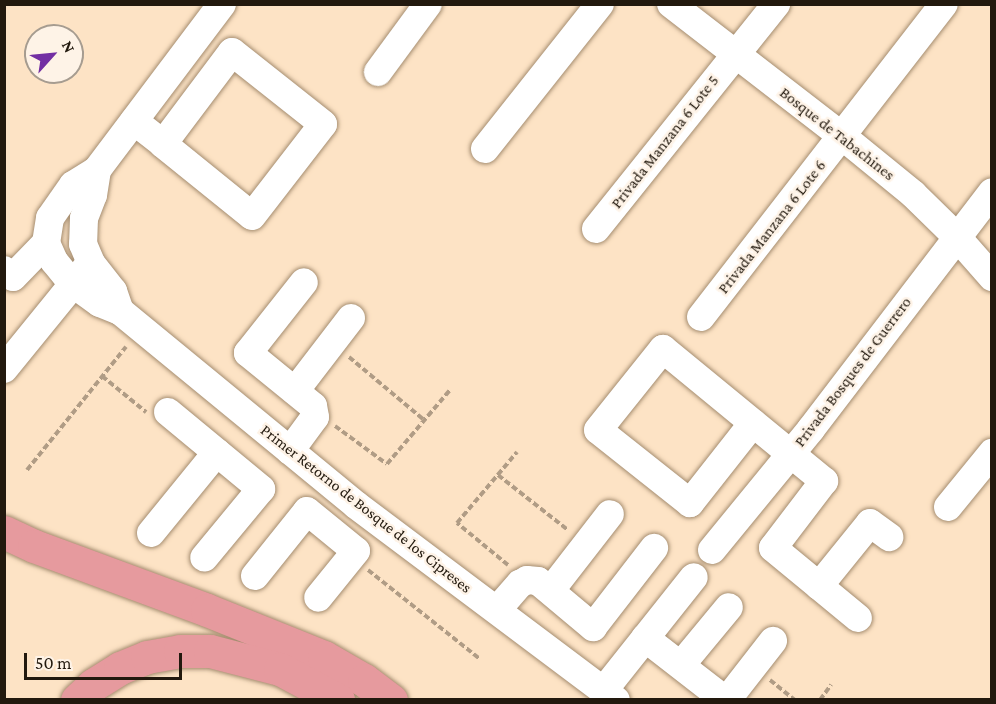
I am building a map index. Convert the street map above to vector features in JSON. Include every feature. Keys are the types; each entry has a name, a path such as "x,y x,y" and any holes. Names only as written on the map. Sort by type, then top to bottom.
{"highway":[{"path":"4,532 34,546 207,609 324,657 391,699"},
{"path":"77,699 93,684 120,668 147,657 180,651 210,651 280,669 338,699"}],"street":[{"path":"9,274 46,243 50,218 73,185 97,170 222,4"},
{"path":"378,72 428,4"},
{"path":"485,149 600,4"},
{"name":"Bosque de Tabachines","path":"671,4 842,136 913,195 956,236 992,277"},
{"name":"Privada Manzana 6 Lote 5","path":"596,230 776,4"},
{"name":"Privada Manzana 6 Lote 6","path":"701,317 944,4"},
{"path":"134,121 252,216 323,124 232,52 163,144"},
{"path":"4,369 82,273 84,218 93,195 97,170"},
{"name":"Privada Bosques de Guerrero","path":"712,550 791,454 992,192"},
{"name":"Primer Retorno de Bosque de los Cipreses","path":"46,243 54,261 82,273 100,303 131,320 356,505 610,695"},
{"path":"291,451 315,417 304,398 248,353 304,282"},
{"path":"304,398 332,343 351,318"},
{"path":"753,423 690,503 598,430 663,349 824,481 773,548 858,618"},
{"path":"168,412 261,489 204,558"},
{"path":"151,533 226,460 266,432"},
{"path":"948,507 992,453"},
{"path":"332,530 356,505"},
{"path":"255,576 307,511 356,551 318,598"},
{"path":"539,585 586,544 610,514"},
{"path":"819,586 870,523 889,537"},
{"path":"497,610 520,584 539,585 593,627 654,548"},
{"path":"610,695 645,638 694,577"},
{"path":"681,665 729,607"},
{"path":"645,638 726,699 773,642"}],"path":[{"path":"27,470 131,320"},
{"path":"332,343 424,420"},
{"path":"304,398 325,419 387,464 450,390"},
{"path":"517,452 457,523 539,585"},
{"path":"498,475 586,544"},
{"path":"351,557 480,659"},
{"path":"820,699 831,685"}]}
